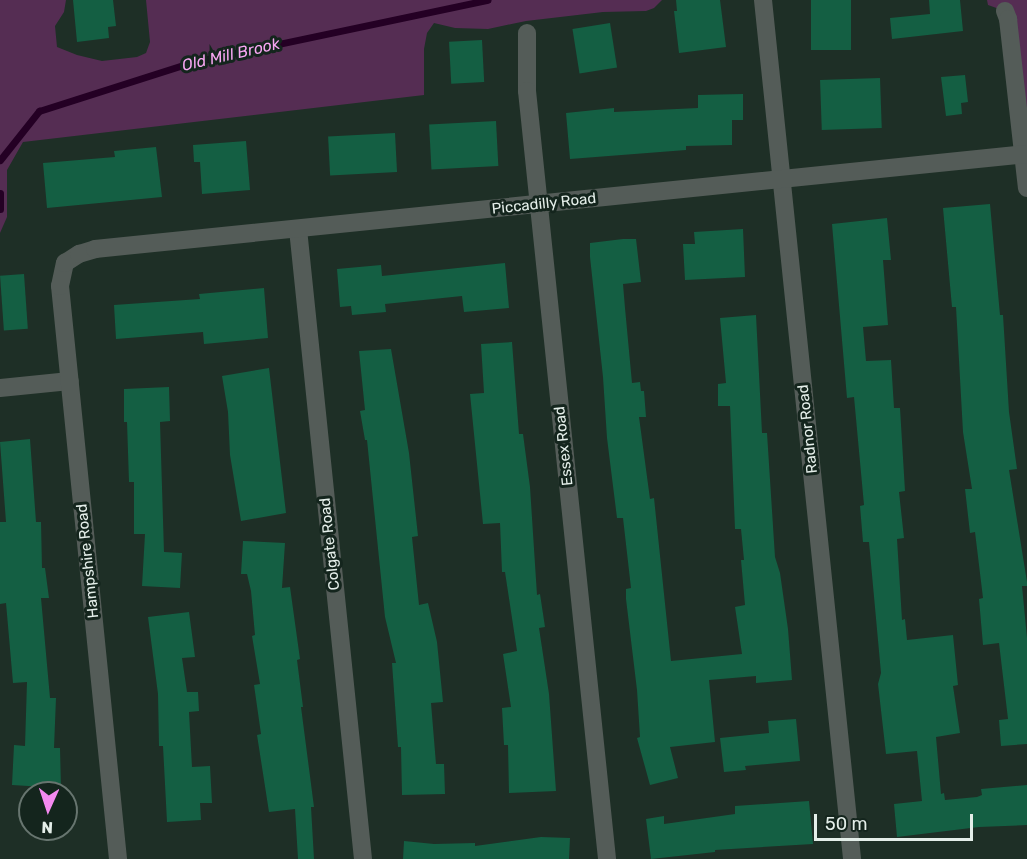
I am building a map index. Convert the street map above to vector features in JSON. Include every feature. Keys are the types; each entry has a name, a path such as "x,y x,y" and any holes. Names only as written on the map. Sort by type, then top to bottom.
{"street":[{"name":"Radnor Road","path":"763,0 852,859"},
{"path":"1005,11 1008,19 1025,155 1027,188"},
{"name":"Essex Road","path":"527,33 527,92 607,859"},
{"name":"Piccadilly Road","path":"65,263 79,254 95,249 1025,155"},
{"name":"Colgate Road","path":"298,229 363,859"},
{"name":"Hampshire Road","path":"65,263 60,286 118,859"},
{"path":"0,388 70,381"}],"shaded area":[{"path":"0,0 66,0 64,12 55,26 57,47 102,61 137,57 146,53 150,42 146,0 662,0 654,8 646,11 603,12 526,21 488,29 455,28 434,23 427,33 424,49 424,95 23,142 7,170 7,217 0,233"},
{"path":"987,0 1027,0 1027,154 1005,11 988,5"}],"building":[{"path":"73,0 113,0 116,26 108,27 109,38 77,42"},
{"path":"676,0 720,0 726,47 679,53 674,11 677,11"},
{"path":"811,0 851,0 851,50 811,50"},
{"path":"929,0 960,0 963,31 892,39 890,18 930,14"},
{"path":"610,23 617,67 580,73 572,29"},
{"path":"482,40 484,82 451,84 449,42"},
{"path":"965,75 968,102 961,103 962,114 946,116 941,77"},
{"path":"880,78 882,128 822,130 820,80"},
{"path":"743,94 743,120 732,120 732,145 686,146 686,150 570,159 566,113 614,108 614,112 698,108 698,95"},
{"path":"496,121 498,166 431,169 429,125"},
{"path":"395,133 397,172 330,175 328,137"},
{"path":"246,141 250,190 202,194 200,162 194,162 193,145"},
{"path":"156,147 162,197 47,208 43,163 115,157 114,151"},
{"path":"990,204 1000,315 1003,315 1009,412 1017,469 1009,470 1027,582 1027,586 1022,586 1027,638 1027,744 1001,746 999,720 1008,719 999,643 983,645 979,599 983,598 975,532 970,533 965,489 972,489 963,432 956,307 952,307 943,208"},
{"path":"887,218 891,260 883,260 888,325 863,327 866,361 891,360 894,408 900,408 905,491 899,492 904,538 897,539 902,620 905,619 907,640 953,635 958,685 953,686 960,733 936,737 941,794 944,793 945,800 977,797 982,795 981,789 1027,785 1027,825 979,827 897,837 894,804 922,801 917,751 886,754 878,684 881,673 869,542 863,542 860,506 864,505 854,397 847,398 832,224"},
{"path":"743,229 745,277 685,280 683,244 695,244 694,232"},
{"path":"636,239 641,282 623,284 632,383 640,382 641,391 644,391 646,417 639,417 650,499 654,498 671,661 742,654 735,607 745,605 741,560 744,560 741,529 735,529 730,406 718,406 718,384 726,383 720,318 756,315 762,433 767,433 775,557 780,573 788,629 792,680 756,683 756,676 709,680 715,742 670,747 678,778 650,785 637,738 640,737 637,690 626,599 626,589 631,588 623,518 617,518 607,438 590,257 590,243"},
{"path":"505,263 509,308 464,312 462,296 385,304 386,312 352,315 351,306 340,307 337,269 381,265 382,276"},
{"path":"24,274 28,329 4,331 0,276"},
{"path":"264,288 268,338 204,344 203,332 116,339 114,305 200,299 199,294"},
{"path":"512,342 519,434 523,434 530,487 537,595 540,594 545,627 539,628 549,694 556,791 509,793 508,745 504,745 502,708 511,707 503,654 517,651 505,572 502,572 500,523 483,524 470,394 484,393 481,344"},
{"path":"391,349 409,453 418,536 412,537 419,605 428,603 437,642 443,702 431,703 436,764 444,764 445,794 402,795 401,747 398,747 392,663 396,663 385,617 367,440 365,440 360,411 365,410 359,351"},
{"path":"269,368 286,513 241,521 230,455 228,412 222,376"},
{"path":"169,387 170,421 160,422 164,552 182,553 180,588 142,586 145,534 134,534 134,482 129,482 127,422 124,422 124,389"},
{"path":"30,439 36,522 41,522 42,568 45,568 49,598 41,598 50,698 56,698 54,748 60,748 61,781 18,781 18,785 12,785 14,745 25,746 27,682 13,683 6,603 0,604 0,522 6,522 0,442"},
{"path":"243,541 285,543 282,588 290,587 300,659 297,660 303,707 301,707 314,807 311,807 314,859 298,859 295,809 269,812 257,735 261,734 254,685 260,684 252,636 255,635 251,591 247,574 241,574"},
{"path":"189,612 195,657 182,658 187,692 198,692 199,711 189,712 192,767 210,766 212,803 200,803 201,820 167,822 163,746 159,746 158,694 148,617"},
{"path":"796,719 800,761 745,766 746,770 724,772 720,738 769,733 768,721"},
{"path":"809,801 813,844 715,850 715,852 651,859 646,819 664,816 664,824 735,814 735,806"},
{"path":"541,837 570,838 569,859 403,859 404,841 434,844 475,843 475,846"}],"waterway":[{"name":"Old Mill Brook","path":"0,160 39,111 193,62 488,0"},
{"name":"Old Mill Brook","path":"0,193 0,209"}]}
